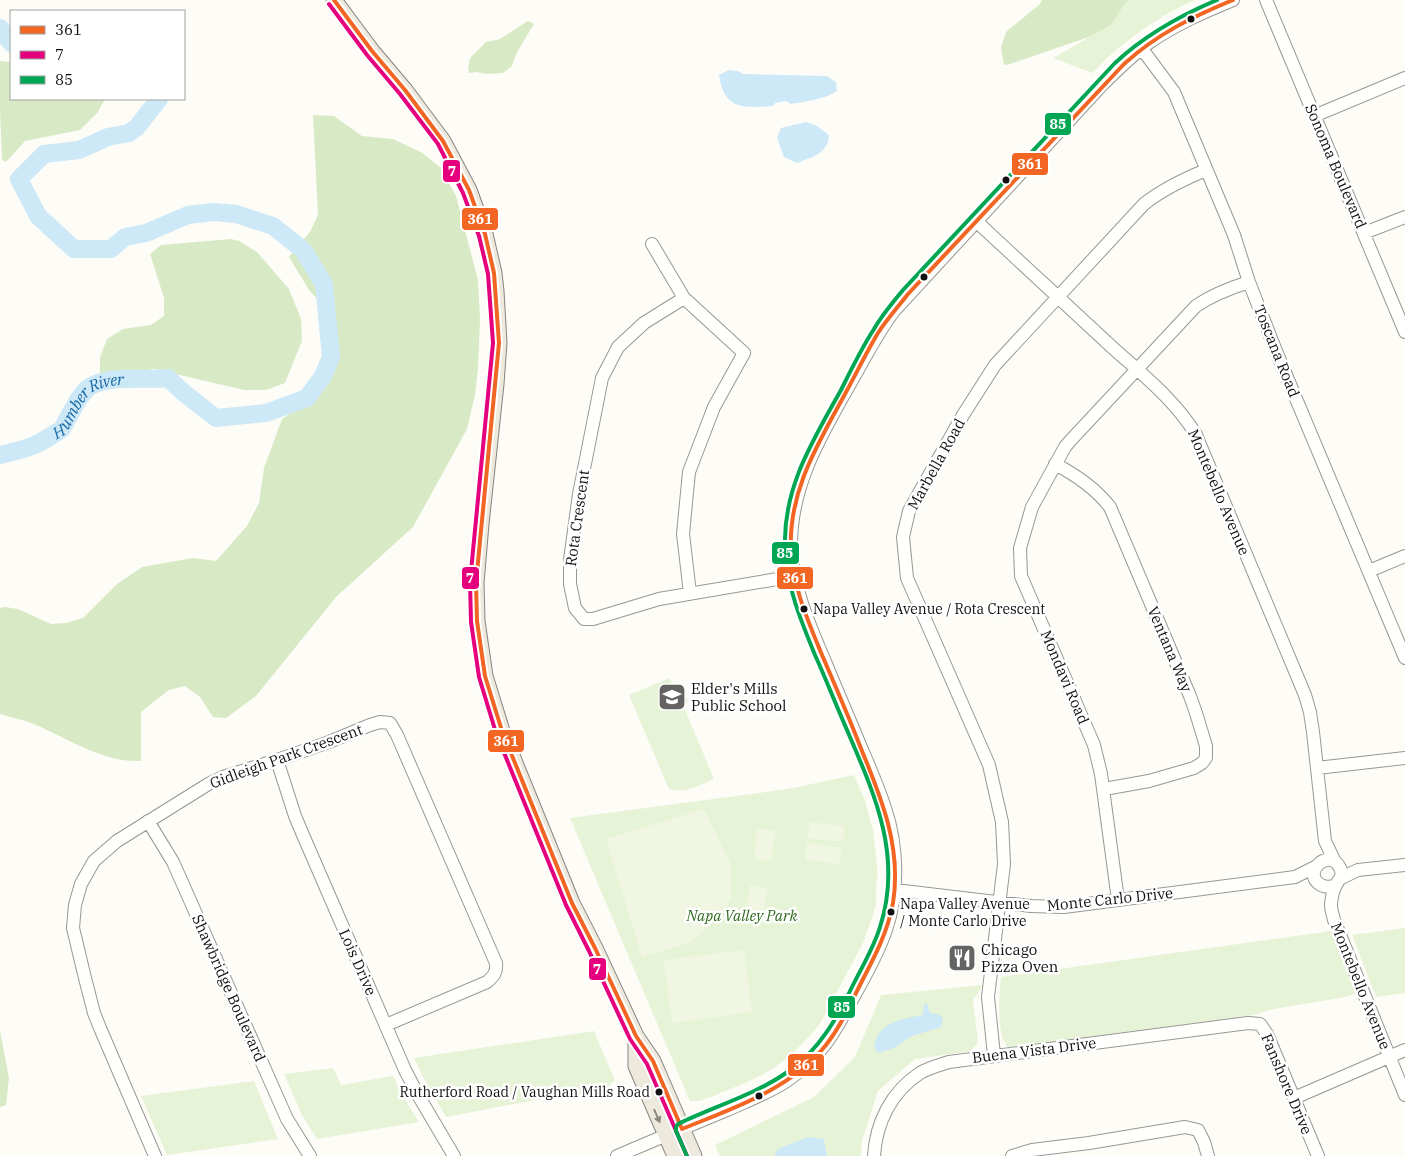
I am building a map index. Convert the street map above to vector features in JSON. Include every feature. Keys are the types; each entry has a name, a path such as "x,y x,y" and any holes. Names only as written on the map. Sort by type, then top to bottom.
{"main road":[{"path":"334,0 372,52 405,90 443,141 469,190 485,234 494,273 499,343 476,583 477,621 485,676 502,731 572,903 636,1036 653,1061 694,1156"},
{"path":"636,1036 636,1066 675,1156"}],"street":[{"path":"617,1156 761,1094 786,1082 803,1068 824,1047 835,1032 882,942 889,920 895,890 894,850 886,810 806,617 795,576 791,541 794,512 800,484 808,461 871,346 887,320 904,298 1118,68 1162,34 1181,23 1233,0"},
{"name":"Sonoma Boulevard","path":"1266,0 1405,332"},
{"name":"Toscana Road","path":"1142,49 1174,92 1234,235 1249,282 1276,351 1405,658"},
{"path":"1314,116 1405,78"},
{"name":"Marbella Road","path":"994,1055 988,997 1004,864 1002,822 989,765 907,578 903,537 909,511 963,415 995,366 1144,204 1156,194 1206,170"},
{"path":"1364,233 1405,216"},
{"name":"Montebello Avenue","path":"976,221 1176,407 1196,435 1305,695 1310,712 1325,841 1337,863"},
{"path":"652,244 684,298 744,353 714,407 689,472 683,534 690,593"},
{"name":"Mondavi Road","path":"1118,900 1102,774 1094,745 1021,576 1020,548 1032,507 1055,464 1070,441 1196,306 1221,292 1249,282"},
{"name":"Rota Crescent","path":"684,298 644,323 618,347 602,378 579,494 570,560 570,584 576,608 584,618 593,619 660,599 795,576"},
{"name":"Ventana Way","path":"1055,464 1096,491 1107,503 1114,516 1190,696 1206,746 1206,758 1194,768 1149,781 1104,789"},
{"path":"1369,571 1405,556"},
{"name":"Gidleigh Park Crescent","path":"155,1156 94,1012 73,928 76,898 81,884 89,869 100,855 116,841 210,783 329,742 380,722 390,723 394,728 496,962 494,976 487,982 386,1025"},
{"path":"1317,768 1405,758"},
{"name":"Lois Drive","path":"278,760 295,816 410,1082 454,1156"},
{"name":"Shawbridge Boulevard","path":"148,821 173,862 287,1119 310,1156"},
{"name":"Montebello Avenue","path":"1317,866 1325,841"},
{"path":"1358,870 1328,887 1318,883 1314,875 1317,866 1326,860 1358,870 1405,865"},
{"path":"1337,863 1341,871 1338,882"},
{"name":"Monte Carlo Drive","path":"895,890 1047,908 1295,877 1317,866"},
{"name":"Monte Carlo Drive","path":"1295,877 1318,883"},
{"name":"Montebello Avenue","path":"1331,904 1338,882"},
{"name":"Montebello Avenue","path":"1318,883 1331,904 1339,935 1405,1095"},
{"name":"Buena Vista Drive","path":"874,1156 874,1142 881,1118 896,1093 920,1073 949,1062 1248,1023"},
{"name":"Fanshore Drive","path":"1248,1023 1260,1024 1268,1034 1318,1156"},
{"path":"1294,1098 1405,1050"},
{"path":"1012,1156 1032,1150 1185,1127 1198,1130 1208,1156"}],"green space":[{"path":"1042,0 1129,0 1111,25 1089,37 1004,65 1001,48 1006,32 1040,4"},
{"path":"1129,0 1195,0 1167,14 1140,32 1115,51 1092,73 1053,58 1111,25"},
{"path":"528,21 534,24 517,52 512,66 503,73 469,73 470,58 486,42 500,39"},
{"path":"0,61 10,62 10,100 104,100 98,112 80,130 25,141 6,162 2,160"},
{"path":"313,115 334,116 362,136 393,139 421,152 440,167 456,196 478,280 480,320 475,395 467,429 413,527 336,597 256,696 226,718 213,717 200,697 185,686 169,690 141,712 141,761 111,758 26,721 0,714 0,608 18,609 51,624 66,623 83,618 117,584 142,567 193,558 216,561 247,526 259,503 264,468 282,419 295,410 327,371 336,349 333,316 309,290 289,257 310,232 318,215"},
{"path":"231,239 239,241 257,252 289,289 301,319 302,341 285,383 266,390 244,390 154,369 100,376 100,357 107,339 123,329 151,325 164,316 164,298 150,254 161,245"},
{"path":"670,678 673,687 684,693 688,702 683,705 714,779 697,787 681,791 669,789 629,695"},
{"name":"Napa Valley Park","path":"854,775 865,801 873,830 878,875 876,905 863,943 821,1022 796,1050 767,1072 751,1080 700,1101 690,1101 570,818 788,789"},
{"path":"704,809 731,865 731,897 724,913 689,943 642,957 606,839"},
{"path":"810,822 845,826 843,842 807,838"},
{"path":"757,829 775,831 771,861 754,859"},
{"path":"807,843 842,848 840,864 805,860"},
{"path":"750,885 767,888 764,917 746,915"},
{"path":"1405,928 1405,993 1376,997 1352,935"},
{"path":"1331,931 1356,993 1346,997 1274,1009 1254,1015 1012,1047 1007,1047 1002,1037 999,1007 1001,977"},
{"path":"744,950 752,1012 672,1023 664,960"},
{"path":"983,985 973,1000 978,1042 971,1051 915,1059 878,1091 862,1141 861,1156 720,1156 715,1145 814,1097 855,1057 881,995"},
{"path":"0,1031 9,1078 6,1105 0,1107"},
{"path":"594,1031 615,1081 611,1083 609,1090 613,1099 585,1097 546,1098 446,1117 414,1058"},
{"path":"333,1068 341,1085 393,1076 419,1122 317,1139 303,1117 284,1074"},
{"path":"254,1081 278,1139 167,1155 141,1096"}],"water":[{"path":"729,70 738,71 743,74 827,76 836,82 837,91 820,98 791,104 786,101 775,103 773,106 744,106 730,101 725,95 719,75"},
{"path":"806,122 817,126 829,135 828,141 826,147 818,154 797,163 784,157 777,138 781,128"},
{"path":"924,1004 927,1004 930,1013 937,1014 943,1018 941,1027 912,1036 894,1048 878,1053 874,1047 877,1036 882,1030 899,1020 923,1015"},
{"path":"808,1137 824,1139 827,1156 774,1156 778,1149"}],"waterway":[{"name":"Humber River","path":"0,28 10,42"},
{"name":"Humber River","path":"0,455 22,450 60,430 87,389 100,382 119,379 168,378 216,418 266,413 307,398 323,376 331,357 324,284 303,250 273,226 236,214 214,212 188,215 146,233 125,237 111,249 74,249 38,216 19,179 44,154 79,150 108,137 129,133 137,127 158,100"}],"transit line":[{"name":"361","path":"334,0 443,141 469,190 485,234 494,273 499,343 476,583 477,621 485,676 502,731 572,903 636,1036 653,1061 682,1129 760,1096 778,1086 812,1061 826,1045 846,1014 872,962 888,923 893,903 895,862 888,823 875,784 807,617 798,591 792,564 791,529 794,508 815,450 878,333 908,294 1136,53 1176,27 1233,0"},
{"name":"85","path":"687,1156 676,1131 678,1124 763,1087 789,1071 819,1043 841,1009 871,949 878,934 886,900 887,847 882,822 865,772 800,617 786,564 785,528 788,507 801,467 810,447 860,352 884,314 903,290 1115,63 1163,27 1217,0"},
{"name":"7","path":"329,4 438,144 463,193 479,236 488,274 493,343 470,582 471,622 479,677 496,733 566,905 630,1039 647,1064 687,1156"}],"place":[{"name":"Napa Valley Avenue / Rota Crescent","path":"804,609"},
{"name":"Elder's Mills Public School","path":"672,697"},
{"name":"Napa Valley Avenue / Monte Carlo Drive","path":"891,912"},
{"name":"Chicago Pizza Oven","path":"962,958"},
{"name":"Rutherford Road / Vaughan Mills Road","path":"659,1092"}]}
